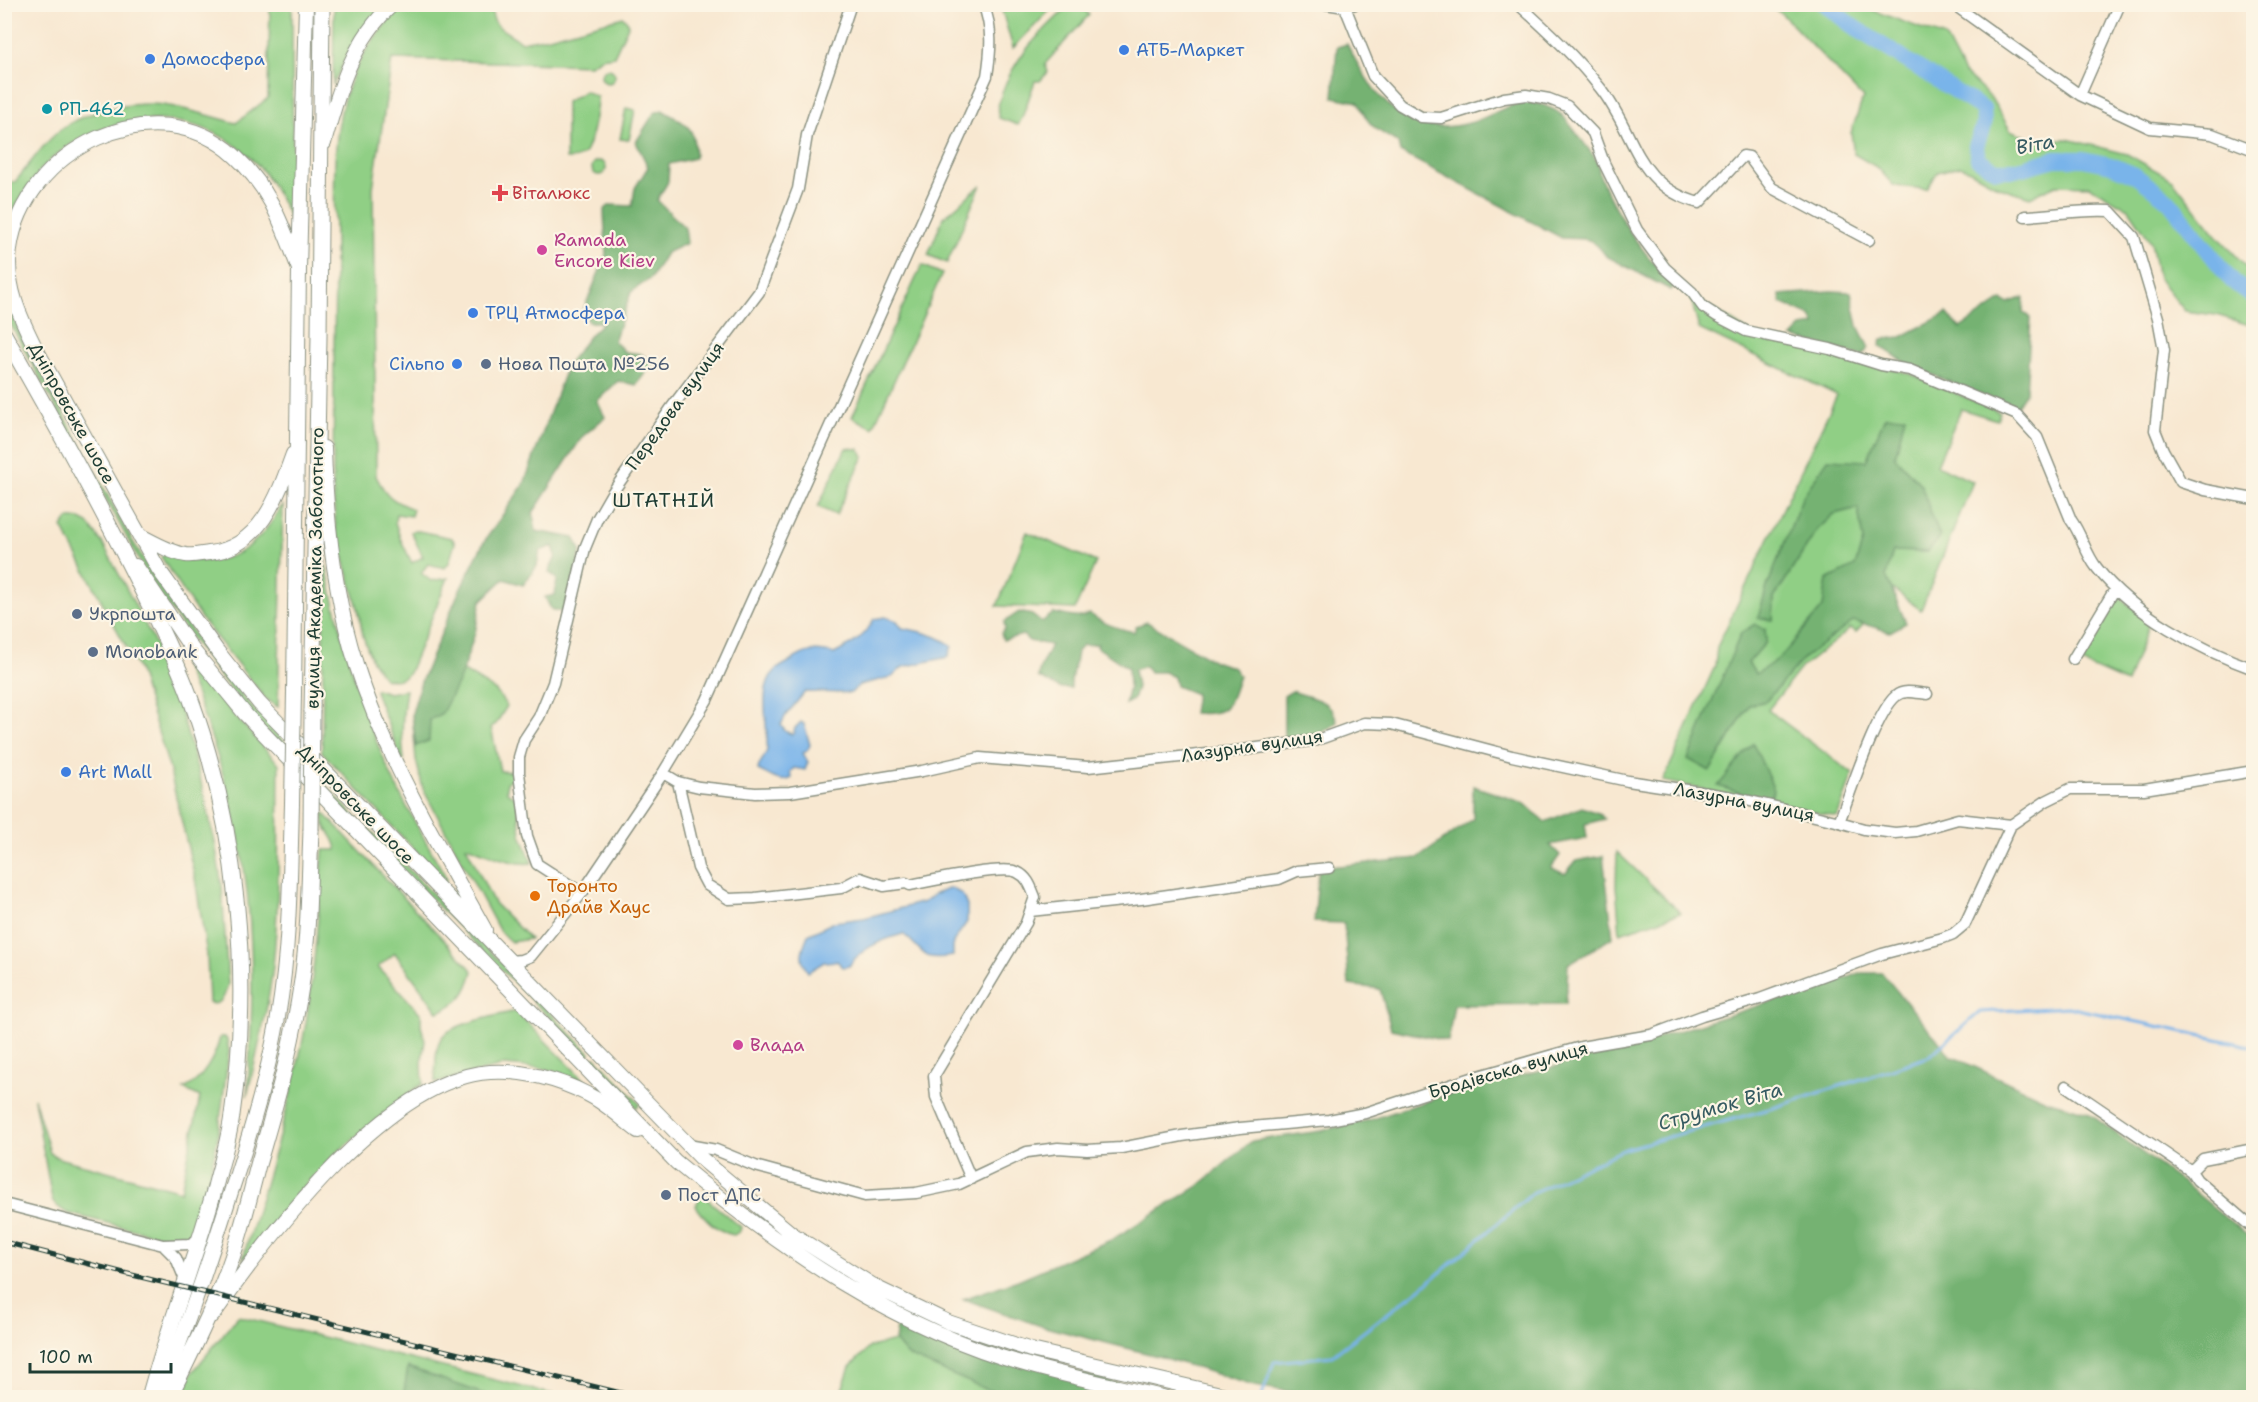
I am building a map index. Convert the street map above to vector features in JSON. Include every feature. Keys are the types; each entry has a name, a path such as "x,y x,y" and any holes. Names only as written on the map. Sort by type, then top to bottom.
{"highway":[{"name":"вулиця Академіка Заболотного","path":"170,1398 204,1329 236,1245 291,1039 302,978 308,914 311,830 322,4"},
{"name":"Дніпровське шосе","path":"4,334 109,524"},
{"path":"109,524 165,638 190,698 226,827 238,914 240,969 237,1067 232,1117 201,1238 156,1370 149,1398"}],"main road":[{"name":"вулиця Академіка Заболотного","path":"158,1398 204,1276 269,1063 278,1016 288,926 294,692 299,269 306,4"},
{"path":"320,153 340,87 352,58 369,30 393,4"},
{"name":"Дніпровське шосе","path":"299,269 275,206 253,174 233,154 218,144 190,130 162,126 142,126 113,132 87,141 46,172 27,197 16,222 10,250 10,278 16,305 36,349 165,579 218,652 259,703 688,1145 738,1191 792,1234 878,1288 948,1322 1031,1350 1238,1398"},
{"path":"319,337 329,527 337,583 356,662 378,724 415,804 493,945"},
{"path":"139,535 164,548 187,555 218,552 235,546 260,525 270,510 280,491 297,443"},
{"name":"Дніпровське шосе","path":"109,524 180,633 246,715 676,1162 765,1232 842,1283 890,1310 946,1336 1027,1365 1166,1398"},
{"path":"204,1329 245,1270 280,1226 329,1172 364,1137 428,1092 449,1081 488,1072 506,1072 538,1076 566,1085 587,1093 601,1102 676,1162"}],"street":[{"name":"Передова вулиця","path":"582,893 537,864 527,836 519,773 519,757 524,740 539,717 553,683 585,548 597,519 612,493 672,407 759,292 798,189 807,135 851,4"},
{"path":"509,962 531,956 582,893 663,773 707,700 987,76 991,38 989,20 983,4"},
{"path":"1326,4 1350,6 1373,76 1400,105 1421,117 1441,118 1504,98 1526,94 1567,106 1593,133 1604,163 1637,230 1665,268 1692,291 1702,307 1746,331 1830,349 1860,359 1910,370 2017,415 2037,437 2071,520 2079,530 2084,547 2095,567 2115,589 2159,621 2204,649 2253,669"},
{"path":"1518,4 1570,53 1603,91 1635,146 1640,159 1655,180 1681,198 1699,203 1743,156 1749,157 1772,188 1869,240"},
{"path":"1953,4 2080,95 2150,128 2212,134 2253,150"},
{"path":"2080,95 2120,4"},
{"path":"2025,216 2092,210 2110,211 2134,237 2158,318 2164,350 2156,430 2163,450 2181,482 2205,490 2253,499"},
{"path":"2073,659 2115,589"},
{"path":"1839,822 1882,712 1897,694 1907,692 1927,694"},
{"name":"Лазурна вулиця","path":"663,773 678,782 699,787 755,793 790,792 922,771 980,758 1088,767 1317,740 1364,723 1391,724 1512,756 1628,781 1733,797 1864,830 1895,833 1916,831 1958,819 2011,825"},
{"path":"2011,825 2046,801 2070,789 2144,789 2253,771"},
{"path":"678,782 698,868 707,885 729,898 754,898 841,888 860,878 884,886 906,883 910,885 1000,870 1015,871 1028,879 1035,897 1026,923 934,1077 936,1097 971,1179"},
{"name":"Бродівська вулиця","path":"688,1145 716,1149 755,1166 866,1196 916,1193 959,1184 1027,1152 1058,1148 1087,1150 1121,1148 1153,1140 1329,1120 1365,1113 1475,1077 1581,1047 1651,1035 1702,1016 1760,999 1882,954 1953,934 1965,924 2011,825"},
{"path":"1030,911 1141,899 1279,879 1297,871 1329,868"},
{"path":"2066,1086 2191,1171 2197,1180 2253,1229"},
{"path":"2191,1171 2203,1159 2253,1149"},
{"path":"4,1204 163,1245 190,1244 201,1238"},
{"path":"163,1245 176,1258 186,1283"}],"green space":[{"path":"1000,4 1055,4 1055,5 1013,48"},
{"path":"1071,4 1081,5 1089,15 1045,64 1048,72 1040,81 1035,81 1018,125 999,118 999,102 1013,69 1039,35"},
{"path":"270,5 292,5 293,224 266,175 240,148 216,133 190,124 162,120 134,121 107,128 80,139 43,167 12,213 5,208 4,182 15,182 52,137 67,125 90,114 117,107 158,104 236,123 268,98"},
{"path":"334,5 384,5 349,51 333,85"},
{"path":"404,5 492,5 496,24 521,42 549,37 623,17 628,26 614,56 601,58 590,65 392,59 373,188 376,476 390,497 413,509 411,516 396,514 395,522 412,563 423,557 411,532 414,530 452,538 455,543 449,563 445,568 428,564 421,573 431,581 448,578 409,673 403,678 394,680 384,678 372,661 363,636 358,608 336,532 333,490 335,173 340,117 354,72 384,25"},
{"path":"1769,5 1858,5 1945,37 1964,73 1991,98 2010,130 2033,140 2067,139 2127,154 2173,180 2215,233 2253,274 2253,326 2216,315 2185,311 2158,278 2151,242 2129,209 2089,186 2056,185 2030,197 1999,187 1961,166 1938,172 1927,189 1894,186 1878,168 1854,154 1851,133 1863,98 1783,15"},
{"path":"1347,44 1357,63 1381,97 1410,120 1428,126 1449,127 1473,122 1519,103 1539,104 1562,115 1598,163 1605,188 1629,230 1674,286 1671,290 1606,256 1591,241 1562,238 1400,152 1398,143 1378,131 1370,123 1358,102 1333,97 1337,47"},
{"path":"608,69 613,71 615,76 613,81 608,83 603,81 601,76 603,71"},
{"path":"585,91 597,97 591,135 584,154 578,158 566,159 566,102"},
{"path":"626,108 635,110 629,140 620,139"},
{"path":"662,110 692,132 695,158 669,164 668,182 657,200 685,228 687,243 666,253 651,278 631,292 614,341 625,352 641,354 653,363 636,385 618,381 597,401 605,417 582,437 533,513 536,531 574,538 581,550 566,613 551,609 545,597 555,595 557,579 549,572 556,556 553,546 540,551 537,566 523,585 504,579 481,601 475,633 460,678 442,713 430,720 429,741 416,746 412,713 421,682 458,594 484,542 524,484 568,363 603,322 588,322 584,309 606,255 604,210 610,205 632,206 635,188 648,167 636,142 654,113"},
{"path":"599,161 604,163 606,168 604,173 599,175 594,173 592,168 594,163"},
{"path":"981,185 947,263 928,255 943,218"},
{"path":"4,252 10,303 18,329 156,580 206,651 253,708 359,821 356,823 249,713 151,582 5,314"},
{"path":"922,265 942,274 873,428 852,417"},
{"path":"1831,291 1851,292 1858,326 1869,348 1862,356 1792,337 1802,327 1815,325 1811,316 1781,303 1780,295"},
{"path":"1690,295 1757,337 1908,373 2000,412 1997,420 1961,409 1937,465 1973,482 1921,610 1890,587 1885,576 1893,551 1928,552 1921,485 1895,457 1885,417 1866,461 1803,496 1767,587 1758,618 1773,620 1774,598 1817,530 1834,514 1858,508 1863,541 1855,567 1827,580 1823,607 1781,657 1755,675 1748,663 1766,642 1765,630 1688,759 1710,771 1749,705 1766,701 1804,658 1854,621 1864,624 1856,632 1850,629 1801,668 1768,710 1853,774 1837,817 1663,781 1715,666 1717,647 1837,395 1699,329"},
{"path":"2024,297 2023,313 2031,318 2026,392 2015,409 1909,365 1880,346 1882,339 1901,337 1947,313 1960,328 2002,300 2008,303"},
{"path":"1905,416 1895,457 1921,485 1940,537 1928,552 1893,551 1886,576 1906,623 1890,632 1854,621 1804,658 1766,701 1749,705 1710,771 1688,759 1741,633 1755,624 1765,630 1766,642 1748,663 1756,674 1781,657 1823,607 1827,580 1855,566 1863,541 1858,508 1834,514 1817,530 1774,598 1773,620 1758,618 1767,587 1803,496 1828,459 1866,461 1885,417"},
{"path":"846,448 859,449 864,456 836,515 818,507"},
{"path":"283,504 278,707 265,698 200,617 161,557 165,554 204,561 234,555 248,547 260,536"},
{"path":"68,519 80,519 88,523 103,544 155,643 174,688 201,782 222,887 228,984 224,996 217,1003 209,1003 207,955 195,878 169,767 139,671 62,527"},
{"path":"1027,532 1096,562 1075,609 997,606"},
{"path":"324,566 326,566 351,667 376,740 400,794 447,879 444,881 322,752"},
{"path":"2119,597 2150,621 2127,683 2079,662"},
{"path":"1019,612 1032,615 1041,622 1054,613 1076,617 1090,614 1111,626 1134,632 1136,626 1147,622 1214,661 1234,668 1239,676 1225,707 1214,713 1193,713 1196,694 1176,686 1174,677 1164,672 1149,672 1145,666 1134,670 1137,687 1133,700 1125,704 1129,687 1128,668 1097,647 1098,644 1083,645 1077,651 1071,688 1059,688 1038,677 1051,645 1029,641 1023,635 1003,640 1001,633 1005,629 1004,622"},
{"path":"180,649 235,716 279,764 278,890 273,966 247,1096 252,982 248,896 244,868 226,785 209,730 178,650"},
{"path":"462,670 496,691 507,706 496,724 491,727 500,771 514,772 514,778 507,782 507,792 517,799 521,834 532,863 507,861 466,846 494,903 530,939 511,942 500,932 423,789 416,760 412,713 416,746 430,720 451,695"},
{"path":"376,689 389,693 406,690 402,725 404,760 402,761 375,691"},
{"path":"1292,691 1326,704 1337,722 1319,733 1284,740 1284,696"},
{"path":"1753,743 1774,790 1768,802 1718,786"},
{"path":"1473,786 1524,803 1545,822 1582,807 1598,813 1604,819 1585,824 1587,838 1550,845 1560,855 1551,868 1565,874 1576,861 1603,856 1613,937 1568,964 1566,1004 1454,1005 1448,1041 1391,1029 1380,989 1349,985 1344,923 1314,922 1319,868 1418,858 1473,819"},
{"path":"323,812 473,971 461,997 438,1012 395,953 378,967 421,1014 421,1026 425,1040 422,1063 423,1084 340,1150 308,1182 242,1261 286,1113 306,1023 323,850 337,850 324,824"},
{"path":"369,829 590,1053 587,1056 366,833"},
{"path":"1617,852 1681,913 1620,933 1616,886"},
{"path":"1862,973 1882,973 1951,1056 2046,1100 2087,1112 2190,1188 2253,1240 2253,1397 1326,1397 1254,1386 1165,1358 1041,1326 963,1299 1018,1280 1113,1239 1197,1187 1252,1141 1314,1132 1370,1120 1442,1096 1615,1051"},
{"path":"516,1011 585,1081 546,1069 505,1065 435,1083 439,1041 447,1032 476,1021"},
{"path":"220,1037 225,1037 227,1040 229,1051 218,1136 206,1194 194,1232 185,1238 164,1237 67,1213 57,1206 52,1200 34,1098 50,1153 58,1158 181,1191 200,1097 184,1089 197,1080 207,1067"},
{"path":"595,1057 640,1104 636,1108 592,1060"},
{"path":"700,1196 703,1196 741,1227 740,1231 734,1235 712,1224 696,1206"},
{"path":"899,1314 946,1336 1166,1397 1027,1398 988,1390 908,1356 895,1341"},
{"path":"238,1316 563,1397 181,1398 192,1373"},
{"path":"895,1341 908,1356 988,1390 1027,1397 839,1398 850,1367 870,1347"},
{"path":"408,1367 492,1397 403,1397"}],"water":[{"path":"885,617 897,621 902,628 928,634 947,642 952,646 948,657 903,667 892,677 859,685 851,693 805,692 786,715 781,725 785,731 793,735 795,728 801,722 804,724 810,745 803,753 808,762 805,770 794,768 790,772 792,778 783,780 758,770 767,749 766,687 775,671 796,657 807,653 822,651 834,654 857,640 874,619"},
{"path":"951,888 962,894 967,906 967,922 953,942 953,956 928,956 903,934 873,945 849,966 843,967 837,961 824,962 808,972 805,967 802,954 808,935 834,922 864,918 924,902 935,894"}],"waterway":[{"name":"Віта","path":"1824,4 1855,28 1983,109 1984,124 1976,146 1978,159 1996,170 2015,170 2055,159 2083,159 2111,165 2135,175 2169,201 2232,281 2254,298"},
{"name":"Струмок Віта","path":"1261,1398 1274,1362 1332,1356 1435,1277 1534,1192 1625,1149 1773,1108 1928,1057 1980,1012 2068,1007 2254,1047"}],"railway":[{"path":"4,1242 642,1398"}],"place":[{"name":"АТБ-Маркет","path":"1124,50"},
{"name":"Домосфера","path":"150,59"},
{"name":"РП-462","path":"47,109"},
{"name":"Віталюкс","path":"500,193"},
{"name":"Ramada Encore Kiev","path":"542,250"},
{"name":"ТРЦ Атмосфера","path":"473,313"},
{"name":"Сільпо","path":"457,364"},
{"name":"Нова Пошта №256","path":"486,364"},
{"name":"Укрпошта","path":"77,614"},
{"name":"Monobank","path":"93,652"},
{"name":"Art Mall","path":"66,772"},
{"name":"Торонто Драйв Хаус","path":"535,896"},
{"name":"Влада","path":"738,1045"},
{"name":"Пост ДПС","path":"666,1195"}],"district":[{"name":"ШТАТНІЙ","path":"664,500"}]}
